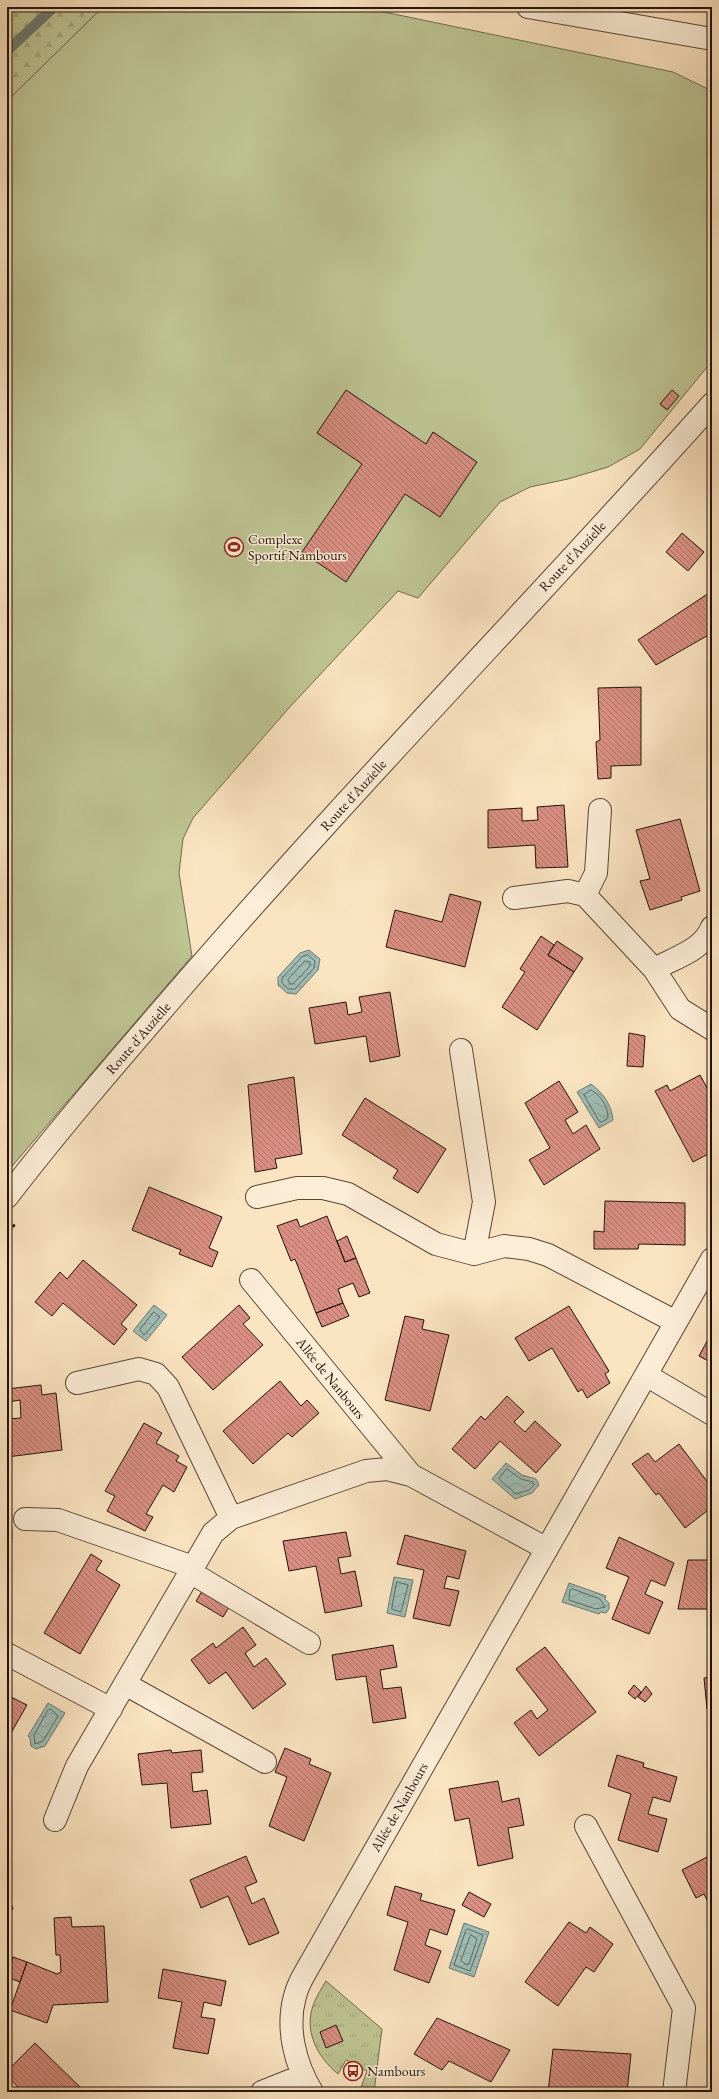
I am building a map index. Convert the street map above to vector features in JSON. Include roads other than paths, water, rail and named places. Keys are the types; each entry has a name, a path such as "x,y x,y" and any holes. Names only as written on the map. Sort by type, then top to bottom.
{"street":[{"path":"528,7 712,39"},
{"name":"Route d'Auzielle","path":"7,1197 61,1128 229,933 446,692 712,404"},
{"path":"585,895 596,872 600,810"},
{"path":"514,898 568,892 585,895 654,969 680,1009 712,1029"},
{"path":"654,969 695,948 709,934 712,927"},
{"path":"461,1050 484,1202 474,1254"},
{"path":"257,1197 296,1188 323,1188 348,1194 436,1244 474,1254 504,1246 529,1249 548,1255 676,1322"},
{"name":"Allée de Nanbours","path":"262,2092 307,2084 293,2046 292,2018 295,1996 305,1973 712,1259"},
{"name":"Allée de Nanbours","path":"251,1280 411,1475"},
{"path":"77,1383 139,1369 156,1374 168,1387 231,1518"},
{"path":"646,1375 712,1414"},
{"name":"Allée de Nanbours","path":"56,1820 77,1766 213,1532 231,1518 366,1471 387,1469 411,1475 547,1549"},
{"path":"25,1519 58,1520 192,1570 309,1643"},
{"path":"7,1654 111,1709"},
{"path":"125,1684 265,1762"},
{"path":"586,1826 684,2008 674,2092"}],"water":[{"path":"309,950 320,959 318,970 296,994 287,993 278,985 278,977 300,953"},
{"path":"591,1084 600,1092 609,1104 612,1114 613,1120 599,1128 577,1092"},
{"path":"154,1305 167,1315 146,1341 133,1331"},
{"path":"506,1463 522,1475 536,1479 539,1485 532,1493 515,1499 492,1479"},
{"path":"394,1577 413,1580 405,1617 387,1613"},
{"path":"569,1583 606,1596 605,1599 609,1603 609,1609 606,1613 600,1612 599,1614 562,1602"},
{"path":"48,1703 65,1713 45,1746 36,1749 31,1746 30,1738 28,1736"},
{"path":"464,1923 489,1932 474,1977 449,1968"}],"waterway":[{"path":"7,51 54,7"}],"place":[{"name":"Complexe Sportif Nambours","path":"234,547"},
{"name":"Nambours","path":"353,2071"}]}
